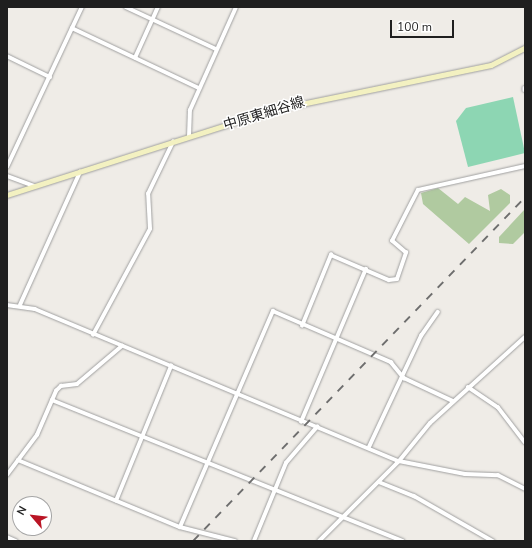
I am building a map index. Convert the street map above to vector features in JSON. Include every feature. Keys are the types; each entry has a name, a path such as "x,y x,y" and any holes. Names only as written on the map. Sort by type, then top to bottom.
{"main road":[{"name":"中原東細谷線","path":"7,195 313,99 491,65 525,48"}],"street":[{"path":"7,167 82,7"},
{"path":"126,7 216,49"},
{"path":"135,58 158,7"},
{"path":"189,137 188,119 199,88 236,7"},
{"path":"72,28 199,88"},
{"path":"7,56 50,77"},
{"path":"92,335 150,230 148,194 173,142"},
{"path":"302,326 331,255 389,280 397,279 406,254 392,241 418,190 525,166"},
{"path":"20,305 80,172"},
{"path":"7,176 35,187"},
{"path":"301,422 337,341 366,269"},
{"path":"7,305 20,305 171,366 301,422 369,447 399,461 465,474 498,475 524,487"},
{"path":"180,527 273,311 302,326 391,362 404,378 453,401"},
{"path":"369,447 404,378 421,336 438,312"},
{"path":"319,541 379,482 453,401 525,338"},
{"path":"7,475 36,435 52,400 61,386 76,384 122,346"},
{"path":"116,501 171,366"},
{"path":"468,388 498,407 525,442"},
{"path":"52,400 274,491 403,541"},
{"path":"254,541 286,463 317,427"},
{"path":"18,460 180,527 235,541"},
{"path":"379,482 414,496 493,541"},
{"path":"7,537 16,541"}],"green space":[{"path":"513,97 525,153 468,167 456,121 466,108"},
{"path":"438,188 458,204 465,197 490,211 488,195 501,189 510,195 510,203 469,244 423,204 421,193"},
{"path":"525,209 525,232 513,244 499,243 499,237"}],"railway":[{"path":"193,541 525,197"}]}
